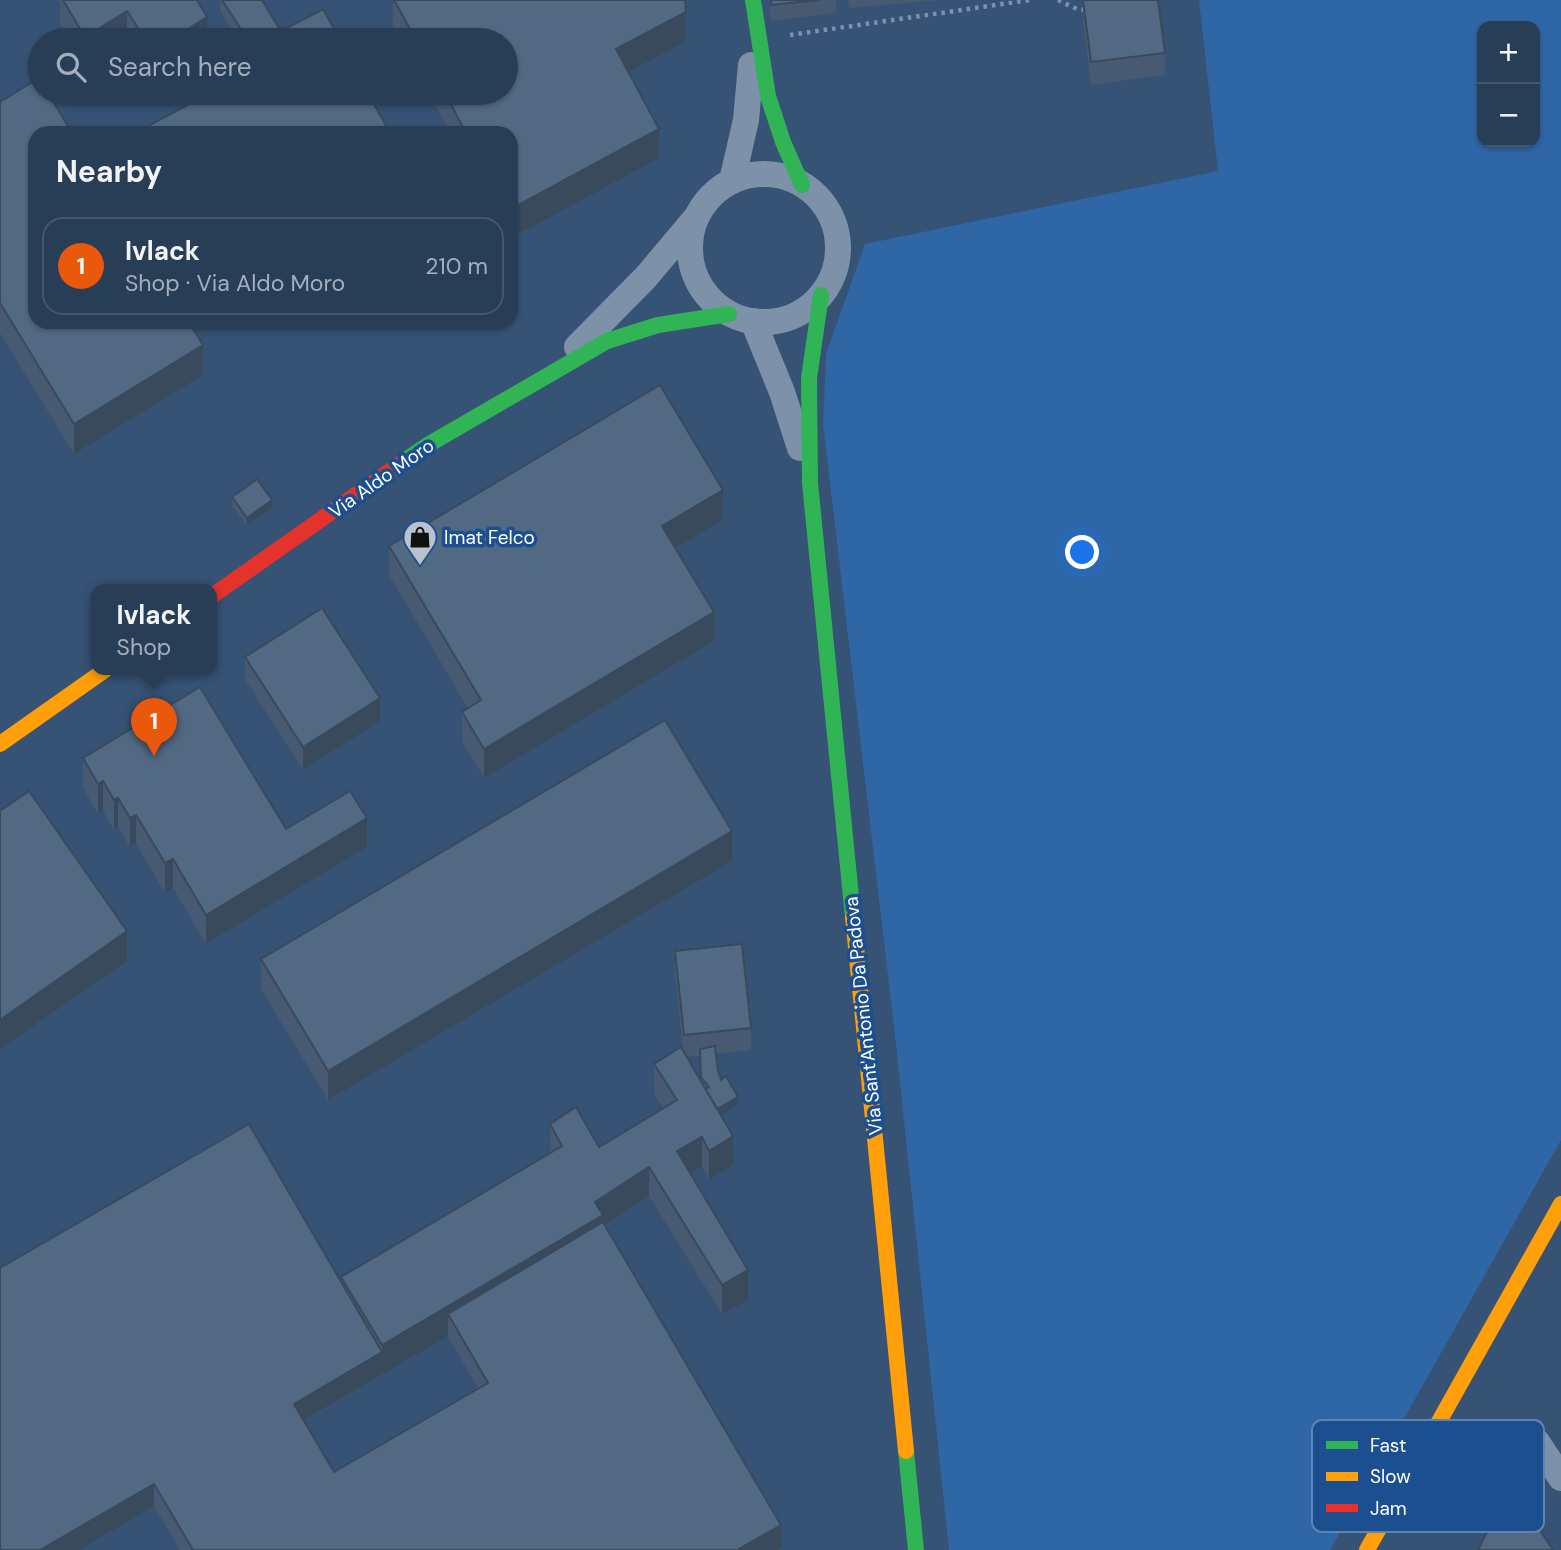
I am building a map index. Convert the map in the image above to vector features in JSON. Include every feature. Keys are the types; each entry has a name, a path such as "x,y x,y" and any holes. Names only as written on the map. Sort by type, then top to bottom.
{"street":[{"path":"752,0 773,113 802,185"},
{"path":"732,181 750,94 752,0"},
{"path":"765,174 778,175 802,185 822,202 834,224 837,261 834,273 821,295 802,312 779,321 741,318 709,298 698,284 692,268 690,242 696,217 711,196 732,181 765,174"},
{"name":"Via Aldo Moro","path":"556,368 646,277 696,217"},
{"name":"Via Sant'Antonio Da Padova","path":"821,295 810,366 810,483 916,1550"},
{"name":"Via Aldo Moro","path":"217,592 426,446 604,342 653,326 741,318"},
{"name":"Via Sant'Antonio Da Padova","path":"741,318 782,392 810,483"},
{"path":"0,744 98,675"},
{"path":"1440,1420 1561,1204"},
{"path":"1544,1454 1561,1478"},
{"path":"1367,1550 1377,1532"}],"path":[{"path":"758,39 1030,0"},
{"path":"1058,0 1077,9 1096,12"}],"shaded area":[{"path":"1199,0 1561,0 1561,1140 1403,1420 1312,1420 1312,1532 1340,1532 1330,1550 949,1550 895,1035 823,423 826,354 865,244 1218,171"}],"building":[{"path":"63,0 197,0 207,17 189,28 138,28 127,11 100,28 80,28"},
{"path":"222,0 262,0 279,28 240,28"},
{"path":"394,0 685,0 686,12 616,49 659,129 518,205 518,126 462,126 451,105 518,105 518,28 409,28"},
{"path":"771,0 819,0 771,5"},
{"path":"1083,0 1158,0 1165,53 1091,62"},
{"path":"323,9 333,28 287,28"},
{"path":"28,85 28,105 55,105 68,126 28,126 28,329 193,329 203,345 74,424 0,303 0,102"},
{"path":"187,105 375,105 386,126 148,126"},
{"path":"660,385 723,490 662,526 714,612 484,749 462,712 481,700 389,546"},
{"path":"257,479 272,500 247,518 232,497"},
{"path":"322,608 380,698 303,747 245,657"},
{"path":"200,687 286,829 350,791 367,818 206,915 173,859 165,863 136,815 130,818 118,798 114,800 103,781 98,784 83,758"},
{"path":"665,720 732,831 328,1071 261,959"},
{"path":"29,791 127,931 0,1020 0,811"},
{"path":"742,944 751,1028 684,1035 675,951"},
{"path":"715,1046 721,1080 726,1076 738,1097 717,1109 705,1089 709,1087 701,1077 700,1049"},
{"path":"681,1047 733,1136 709,1151 702,1137 677,1151 748,1270 722,1285 649,1167 595,1202 603,1215 382,1345 341,1277 562,1146 550,1124 576,1107 599,1147 677,1100 654,1064"},
{"path":"249,1124 382,1352 294,1404 334,1472 488,1383 448,1314 603,1222 781,1525 737,1550 193,1550 154,1484 40,1550 0,1550 0,1268"},
{"path":"1541,1532 1553,1550 1478,1550 1486,1534"}],"traffic: fast":[{"path":"753,0 768,96 783,142 802,185"},
{"path":"821,295 809,378 810,483 853,917"},
{"path":"404,461 607,341 658,325 729,314"},
{"path":"906,1451 916,1550"}],"traffic: slow":[{"path":"0,744 98,675"},
{"path":"853,917 906,1451"},
{"path":"1440,1420 1561,1204"},
{"path":"1367,1550 1377,1532"}],"traffic: jam":[{"path":"217,592 404,461"}],"place":[{"name":"Imat Felco","path":"420,567"},
{"name":"Ivlack","path":"154,756"}]}
